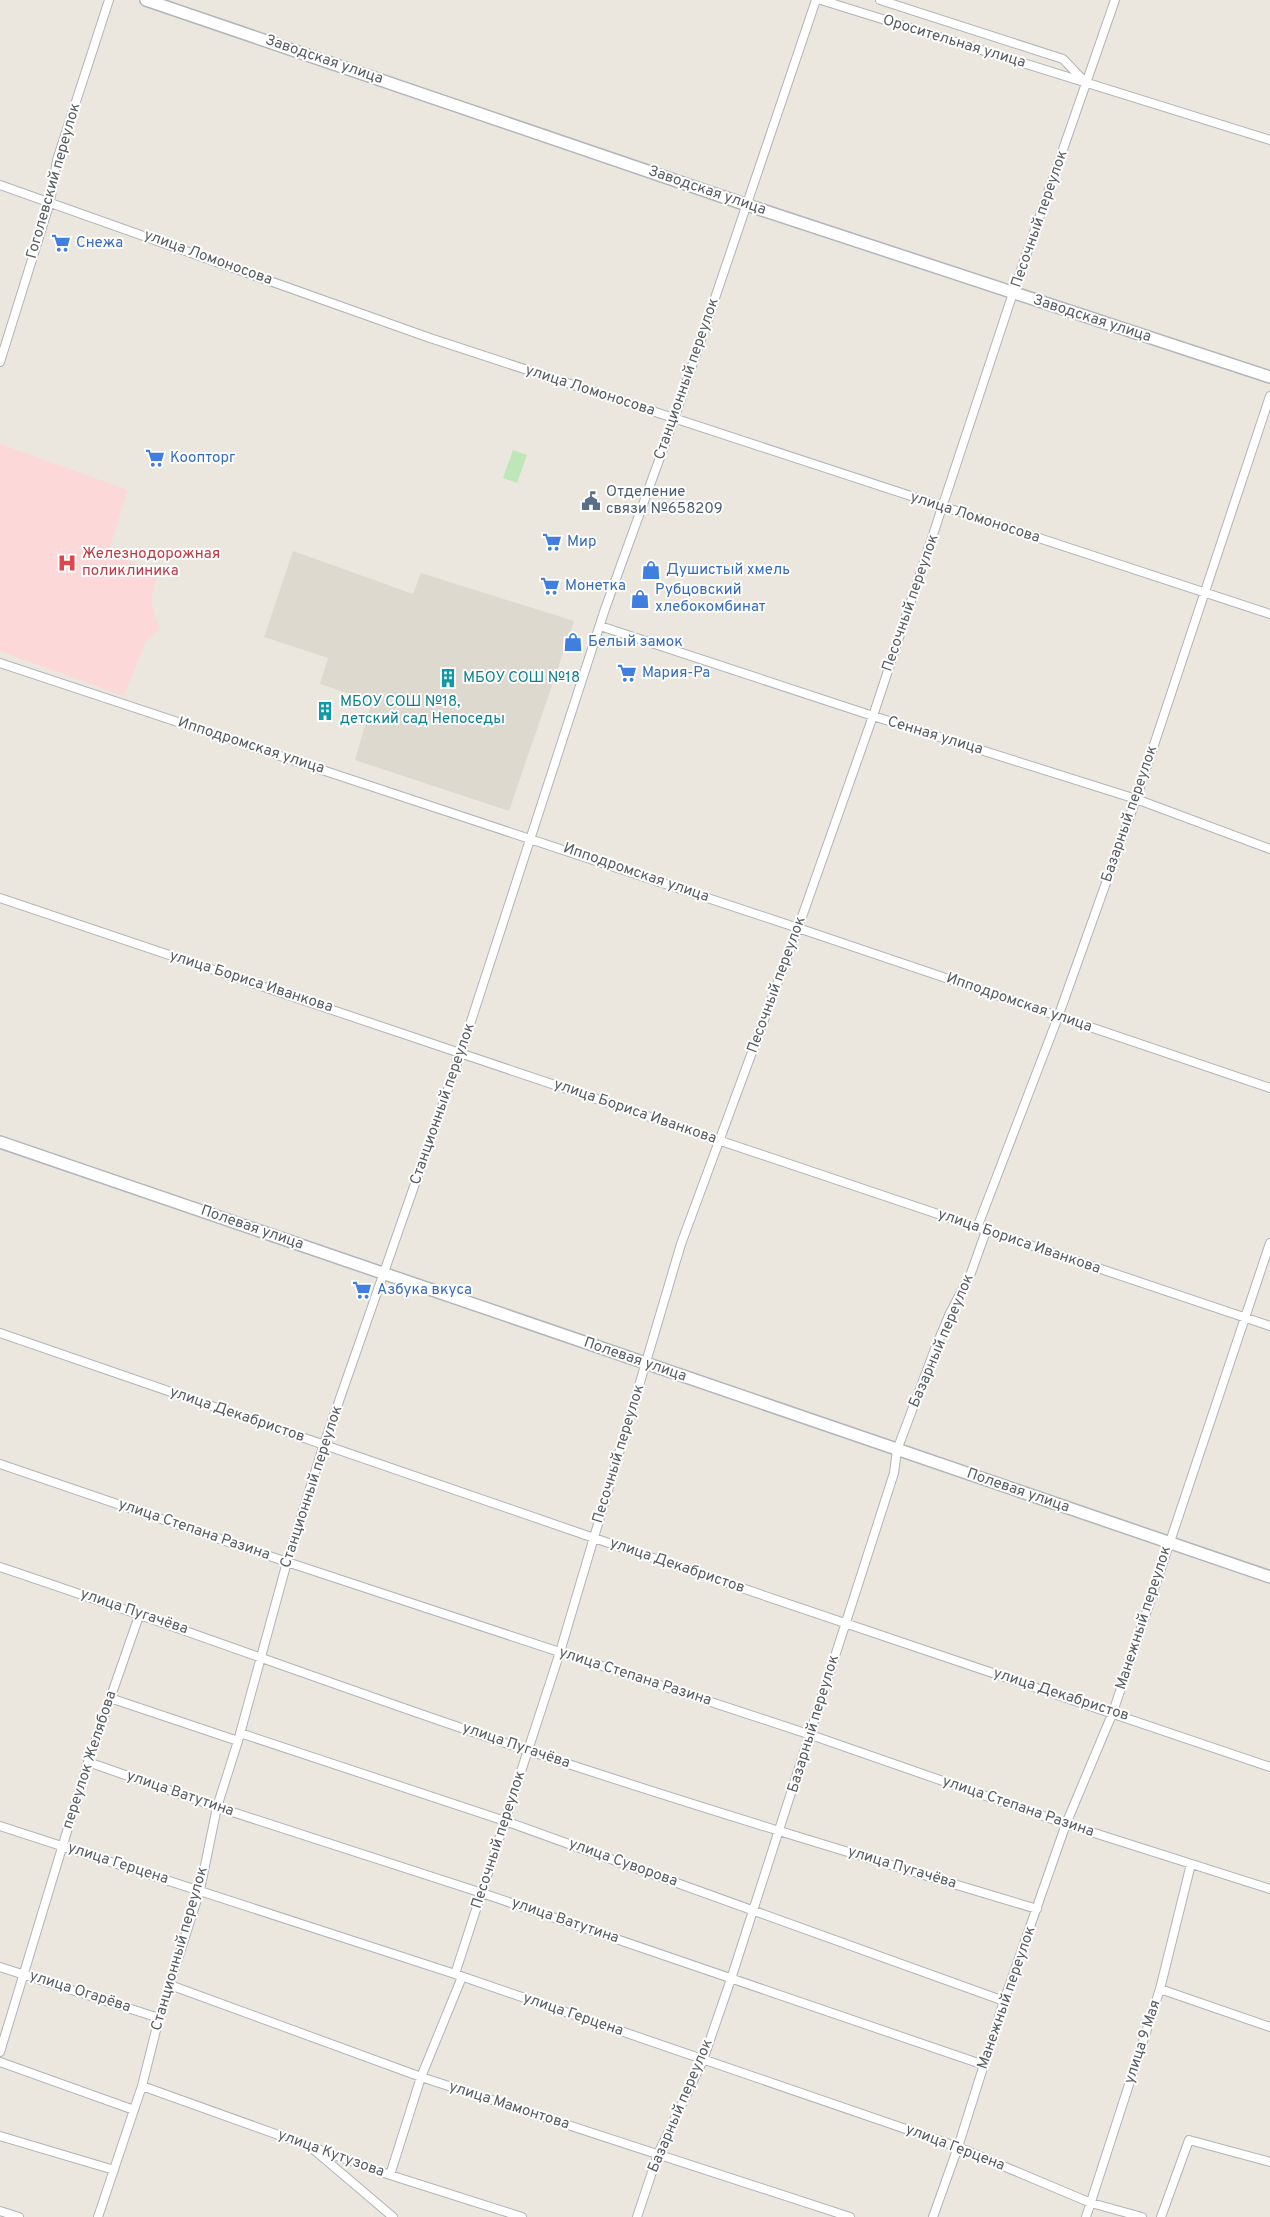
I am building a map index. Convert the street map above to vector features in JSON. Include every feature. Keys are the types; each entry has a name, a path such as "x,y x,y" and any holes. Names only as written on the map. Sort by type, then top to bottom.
{"street":[{"name":"Гоголевский переулок","path":"0,362 50,202 57,160 109,0"},
{"name":"Заводская улица","path":"146,0 747,205 1270,377"},
{"name":"Станционный переулок","path":"98,2217 142,2086 159,2018 200,1890 217,1807 239,1737 287,1562 324,1444 462,1052 600,626 674,419 816,0"},
{"name":"Оросительная улица","path":"821,0 1270,140"},
{"name":"Оросительная улица","path":"880,0 1063,59 1087,84"},
{"name":"Песочный переулок","path":"390,2175 421,2077 458,1976 482,1893 560,1652 681,1244 721,1141 872,716 1013,293 1087,84 1114,0"},
{"name":"улица Ломоносова","path":"0,185 430,338 1270,614"},
{"name":"Базарный переулок","path":"977,1228 1058,1017 1136,799 1270,396"},
{"name":"Сенная улица","path":"600,626 872,716 1136,799 1270,849"},
{"name":"Ипподромская улица","path":"0,663 531,838 1270,1088"},
{"name":"улица Бориса Иванкова","path":"0,898 462,1052 1270,1326"},
{"name":"Полевая улица","path":"0,1142 1270,1577"},
{"name":"Базарный переулок","path":"637,2217 658,2154 703,2060 731,1979 894,1473 897,1450 950,1313 972,1273 986,1231"},
{"name":"Манежный переулок","path":"933,2217 958,2147 1004,2001 1066,1824 1113,1712 1270,1243"},
{"name":"улица Декабристов","path":"0,1334 594,1538 1270,1766"},
{"name":"улица Степана Разина","path":"0,1464 287,1562 811,1735 1066,1824 1270,1889"},
{"name":"улица Пугачёва","path":"0,1567 140,1613 528,1751 780,1831 1037,1909"},
{"name":"переулок Желябова","path":"0,2052 25,1975 88,1762 140,1613"},
{"name":"улица Суворова","path":"110,1698 505,1821 1004,2001"},
{"name":"улица Ватутина","path":"88,1762 217,1807 482,1893 984,2065"},
{"name":"улица Герцена","path":"0,1826 458,1976 958,2147 1091,2202 1142,2217"},
{"name":"улица 9 Мая","path":"1086,2217 1160,1989 1191,1864"},
{"name":"улица Огарёва","path":"0,1967 159,2018"},
{"name":"улица Мамонтова","path":"170,1985 421,2077 850,2217"},
{"path":"1160,1989 1270,2027"},
{"path":"0,2062 134,2110"},
{"name":"улица Кутузова","path":"142,2086 390,2175 522,2217"},
{"path":"0,2136 114,2170"},
{"path":"1160,2217 1189,2140 1270,2162"},
{"path":"309,2146 393,2217"},
{"path":"0,2211 19,2217"}],"shaded area":[{"name":"Железнодорожная поликлиника","path":"0,444 128,490 108,553 158,572 151,601 159,629 146,641 124,696 0,651"},
{"path":"293,551 413,594 421,573 574,621 509,811 355,760 372,701 320,684 328,658 264,637"}],"green space":[{"path":"513,450 527,455 517,483 503,478"}],"place":[{"name":"Снежа","path":"61,243"},
{"name":"Коопторг","path":"155,458"},
{"name":"Отделение связи №658209","path":"591,501"},
{"name":"Мир","path":"552,542"},
{"name":"Железнодорожная поликлиника","path":"67,563"},
{"name":"Душистый хмель","path":"651,570"},
{"name":"Монетка","path":"550,586"},
{"name":"Рубцовский хлебокомбинат","path":"640,599"},
{"name":"Белый замок","path":"573,642"},
{"name":"Мария-Ра","path":"627,673"},
{"name":"МБОУ СОШ №18","path":"448,678"},
{"name":"МБОУ СОШ №18, детский сад Непоседы","path":"325,711"},
{"name":"Азбука вкуса","path":"362,1290"}]}
